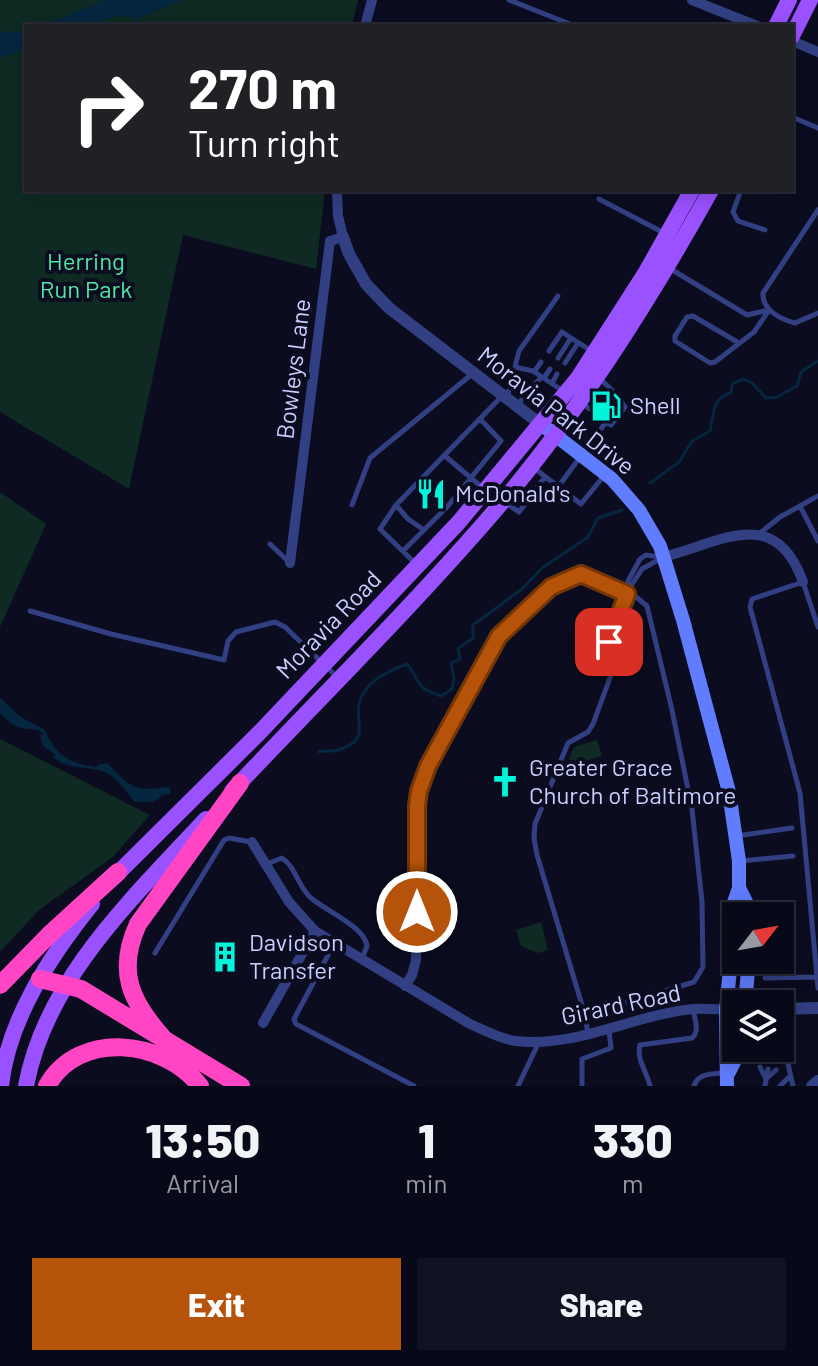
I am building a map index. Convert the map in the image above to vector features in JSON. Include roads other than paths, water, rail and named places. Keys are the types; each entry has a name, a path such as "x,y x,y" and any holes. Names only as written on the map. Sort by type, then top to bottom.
{"highway":[{"path":"164,1039 142,1014 131,991 127,970 131,941 138,924 240,783"},
{"path":"0,985 118,872"},
{"path":"40,979 66,984 105,1002 241,1086"},
{"path":"47,1086 67,1064 82,1055 122,1046 147,1050 174,1061 200,1086"}],"main road":[{"path":"777,24 789,0"},
{"path":"794,34 810,0"},
{"name":"Moravia Road","path":"1,1086 12,1038 40,979 81,918 118,872 259,733 418,566 485,490 594,353 691,192"},
{"name":"Moravia Road","path":"26,1086 43,1026 66,984 126,906 436,577 503,501 554,435 565,392 597,376 668,268 710,192"},
{"name":"Moravia Park Drive","path":"539,423 606,473 639,510 660,546 729,792 739,861 739,888 732,908 731,990"},
{"name":"Moravia Park Drive","path":"739,888 746,902"}],"street":[{"path":"366,24 372,0"},
{"path":"692,0 752,24"},
{"path":"794,39 818,52"},
{"path":"337,192 343,237"},
{"name":"Moravia Park Drive","path":"343,237 366,284 389,308 539,423"},
{"name":"Bowleys Lane","path":"290,563 330,241 343,237"},
{"path":"663,557 725,536 759,534 789,552 803,582"},
{"path":"252,842 289,902 315,931 405,986 414,969 417,951 419,791 428,766 489,651 505,629 535,601 551,587 574,575 581,574 628,592"},
{"path":"263,1023 315,931"},
{"name":"Girard Road","path":"405,986 470,1024 515,1041 539,1041 592,1033 693,1009 722,1010"},
{"path":"794,1009 818,1008"},
{"path":"812,1086 818,1081"}],"lane":[{"path":"509,0 570,24"},
{"path":"794,118 818,128"},
{"path":"740,192 733,212 738,221 765,230"},
{"path":"599,199 667,235"},
{"path":"818,210 763,293 762,300 769,310 795,323 818,313"},
{"path":"668,268 747,315 769,310"},
{"path":"509,400 519,351 558,296"},
{"path":"739,343 693,316 687,317 675,336 675,341 710,363 739,343 754,332 769,310"},
{"path":"549,351 562,332 594,353"},
{"path":"558,358 571,338"},
{"path":"565,363 578,343"},
{"path":"534,372 541,362"},
{"path":"515,367 543,377 599,413 611,425 625,407 597,376"},
{"path":"418,566 380,529 396,505 480,419 526,392 550,369"},
{"path":"352,505 370,458 473,373"},
{"path":"557,374 565,392"},
{"path":"607,403 615,393"},
{"path":"616,409 621,402"},
{"path":"403,551 501,441 480,419"},
{"path":"558,487 608,420"},
{"path":"445,456 485,490"},
{"path":"530,465 581,504 606,473"},
{"path":"503,501 519,512 545,477"},
{"path":"759,534 780,517 818,496"},
{"path":"396,505 408,519 424,530"},
{"path":"800,506 818,541"},
{"path":"270,544 290,563"},
{"path":"628,592 628,581 640,559 646,555 663,557"},
{"path":"592,1033 589,1014 537,855 535,824 568,743 588,732 593,724 614,667 609,642 628,592 642,569 663,557"},
{"path":"818,627 803,582 752,599 750,607 800,793 818,988"},
{"path":"589,1014 694,982 703,967 702,902 692,809 681,751 647,606 628,592"},
{"path":"30,611 111,634 224,660 228,641 236,632 267,622 280,623 340,679"},
{"path":"735,836 792,828"},
{"path":"155,953 224,840 252,842"},
{"path":"739,861 793,856"},
{"path":"266,864 282,858 290,863 309,896 363,933 367,946 361,959"},
{"path":"335,943 294,1019 296,1024 414,1086"},
{"path":"765,978 817,977"},
{"path":"650,1086 638,1049 640,1045 692,1038 697,1034 693,1009"},
{"path":"582,1086 582,1059 611,1048 609,1029"},
{"path":"518,1086 539,1041"},
{"path":"786,1062 793,1086"},
{"path":"760,1067 766,1083"},
{"path":"766,1083 768,1069"},
{"path":"766,1083 776,1070"},
{"path":"694,1086 696,1079 705,1075 728,1079"},
{"path":"780,1086 789,1077"}],"water":[{"path":"106,0 182,0 137,19 122,15 102,20 100,24 46,24"},
{"path":"24,30 24,51 0,58 0,33"},
{"path":"0,698 19,716 45,730 64,757 96,767 107,763 134,787 170,787 171,794 153,802 135,802 107,773 59,761 44,747 39,734 45,736 42,733 16,726 0,714"}],"waterway":[{"path":"650,483 679,462 692,441 710,431 717,402 731,393 732,384 743,379 752,383 766,398 777,397 797,386 801,372 818,361"},
{"path":"319,752 338,750 355,741 359,731 358,711 362,696 371,684 392,670 407,664 426,690 441,696 452,689 454,678 451,663 460,659 458,649 473,638 473,625 522,589 542,568 588,537 598,518 622,510"}],"place":[{"name":"Shell","path":"606,406"},
{"name":"McDonald's","path":"431,494"},
{"name":"Greater Grace Church of Baltimore","path":"505,782"},
{"name":"Davidson Transfer","path":"225,957"}],"park label":[{"name":"Herring Run Park","path":"86,276"}]}
